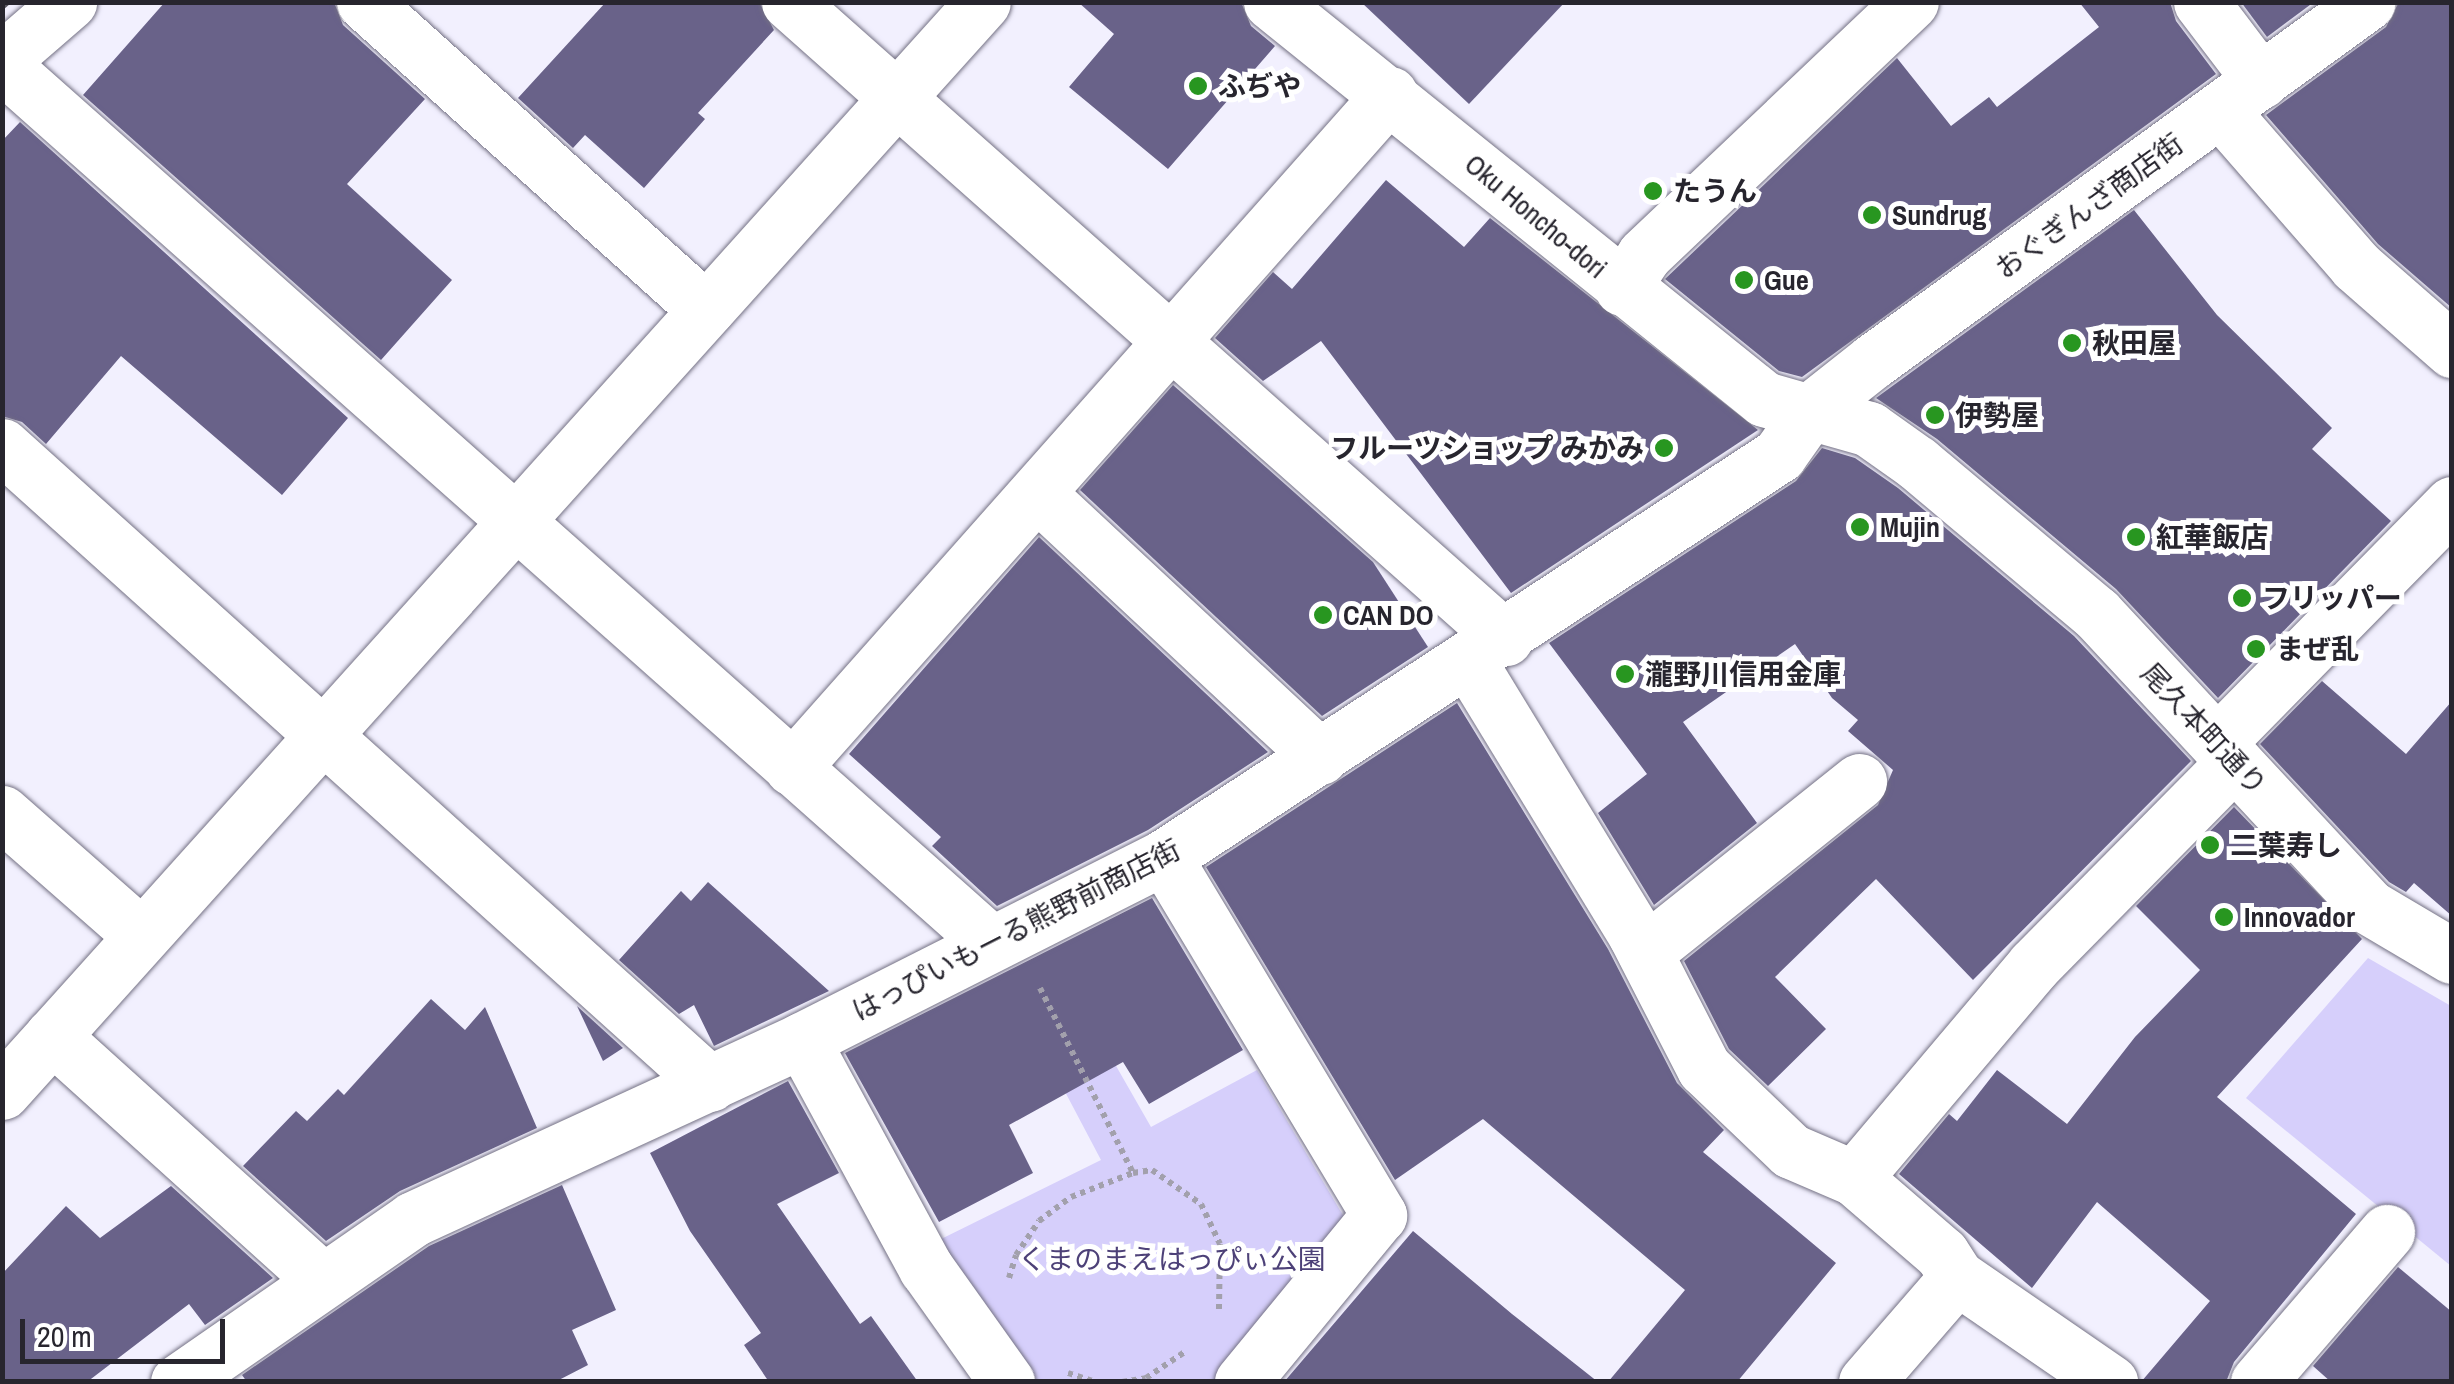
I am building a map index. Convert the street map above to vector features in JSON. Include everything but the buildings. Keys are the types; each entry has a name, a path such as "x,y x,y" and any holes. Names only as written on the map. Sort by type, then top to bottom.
{"street":[{"path":"68,2 2,62 792,768 1001,938"},
{"path":"364,2 706,310"},
{"path":"788,2 1172,340 1487,650 1704,1068 1790,1151 1854,1178 1942,1254 1957,1277 2110,1382"},
{"path":"2,1092 982,2"},
{"name":"Oku Honcho-dori","path":"1271,2 1764,399 1870,429 2096,613"},
{"path":"1622,288 1644,256 1911,2"},
{"path":"2201,2 2241,96 2356,266 2452,350"},
{"name":"おぐぎんざ商店街","path":"1811,410 2368,2"},
{"path":"792,768 1390,94"},
{"name":"はっぴいもーる熊野前商店街","path":"204,1374 323,1281 412,1219 802,1040 1164,858 1487,650 1779,455 1811,410"},
{"path":"2,446 710,1084"},
{"path":"1036,493 1320,757"},
{"path":"1854,1178 2034,964 2452,504"},
{"name":"尾久本町通り","path":"2096,613 2369,906 2449,950"},
{"path":"1644,952 1858,781"},
{"path":"2,813 142,935"},
{"path":"1164,858 1379,1216 1242,1382"},
{"path":"52,1036 323,1281"},
{"path":"802,1040 926,1268 1029,1374"},
{"path":"2258,1382 2387,1232"},
{"path":"1866,1382 1957,1277"}],"path":[{"path":"1001,938 1133,1174"},
{"path":"1005,1294 1016,1256 1039,1222 1071,1197 1152,1170 1201,1204 1220,1244 1218,1312 1211,1322"},
{"path":"1122,1382 1146,1378 1200,1336"},
{"path":"1029,1374 1095,1382"}],"green space":[{"name":"くまのまえはっぴぃ公園","path":"1052,954 1151,1127 1257,1070 1350,1227 1229,1382 1038,1381 931,1244 1101,1160 1005,978"},
{"path":"2368,958 2451,1006 2451,1266 2246,1098"}],"tram line":[{"path":"2,8 9,2"}],"place":[{"name":"ふぢや","path":"1198,86"},
{"name":"たうん","path":"1653,191"},
{"name":"Sundrug","path":"1872,215"},
{"name":"Gue","path":"1744,280"},
{"name":"秋田屋","path":"2072,343"},
{"name":"伊勢屋","path":"1935,415"},
{"name":"フルーツショップ みかみ","path":"1664,448"},
{"name":"Mujin","path":"1860,527"},
{"name":"紅華飯店","path":"2136,537"},
{"name":"フリッパー","path":"2242,598"},
{"name":"CAN DO","path":"1323,615"},
{"name":"まぜ乱","path":"2256,649"},
{"name":"瀧野川信用金庫","path":"1625,674"},
{"name":"二葉寿し","path":"2210,845"},
{"name":"Innovador","path":"2224,917"}]}
